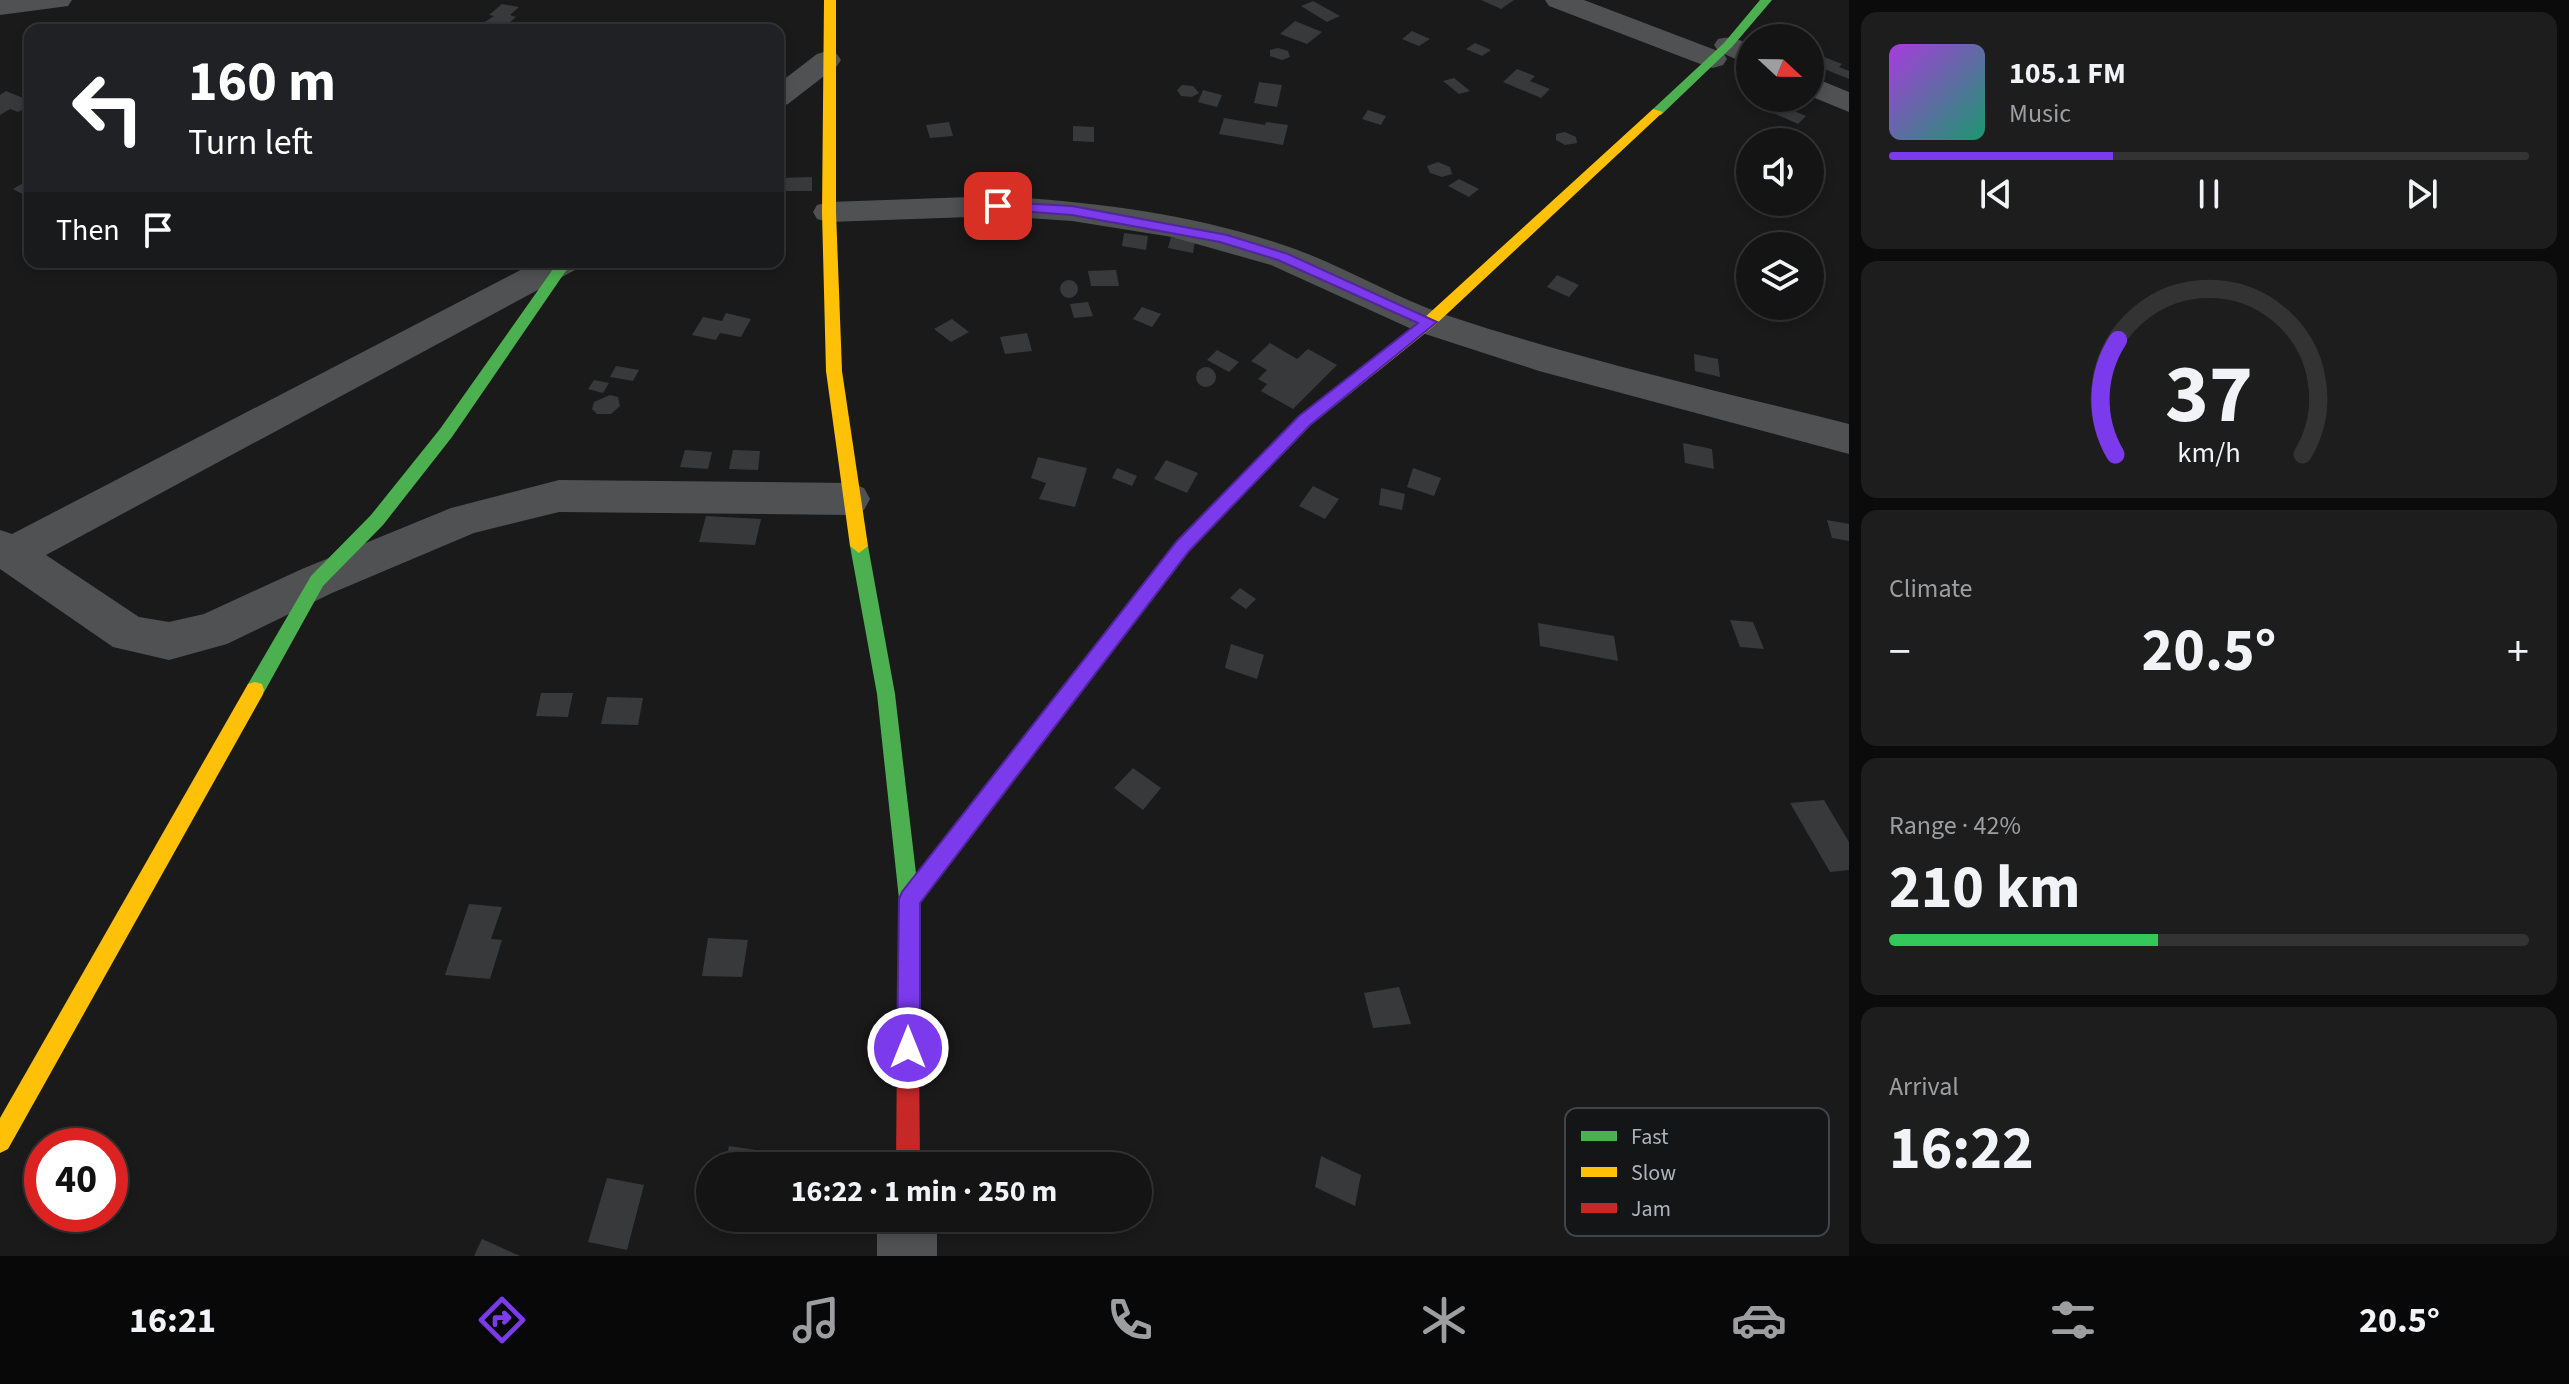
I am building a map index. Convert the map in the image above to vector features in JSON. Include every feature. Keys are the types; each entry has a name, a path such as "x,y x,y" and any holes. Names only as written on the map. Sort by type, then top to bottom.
{"street":[{"path":"10,4 58,0"},
{"path":"830,0 827,60 834,371 850,499 886,694 909,899 908,1152"},
{"path":"1559,0 1730,53"},
{"path":"909,899 1183,546 1305,421 1429,322 1730,53 1766,0"},
{"path":"784,93 827,60"},
{"path":"1824,91 1849,103"},
{"path":"829,212 998,206 1072,211 1173,227 1283,257 1429,322 1552,362 1849,439"},
{"path":"552,268 6,550 129,634 169,641 211,631 317,581 466,519 559,496 850,499"},
{"path":"0,1141 317,581 377,520 446,433 560,268"},
{"path":"907,1232 907,1256"}],"building":[{"path":"1481,0 1514,0 1501,9"},
{"path":"1313,1 1340,16 1327,22 1301,6"},
{"path":"502,4 519,7 510,15 516,17 508,24 481,24 494,16 489,15"},
{"path":"1295,21 1322,32 1307,44 1280,34"},
{"path":"1412,31 1430,39 1419,46 1402,39"},
{"path":"1475,43 1491,50 1482,56 1466,49"},
{"path":"1278,48 1288,51 1290,57 1282,60 1270,56 1270,50"},
{"path":"1824,57 1842,64 1839,67 1849,71 1849,79 1824,69"},
{"path":"1517,69 1535,76 1530,81 1550,89 1541,98 1503,82"},
{"path":"1454,78 1470,91 1459,94 1443,81"},
{"path":"1259,82 1282,85 1277,107 1254,103"},
{"path":"1182,85 1193,86 1199,93 1192,97 1181,96 1177,90"},
{"path":"1203,90 1222,95 1217,107 1198,102"},
{"path":"6,91 24,98 24,109 18,112 10,109 0,115 0,95"},
{"path":"1368,110 1386,116 1381,125 1362,119"},
{"path":"1771,112 1797,112 1806,116 1798,124"},
{"path":"1224,118 1265,125 1266,122 1288,125 1283,145 1219,134"},
{"path":"949,122 953,136 930,138 926,125"},
{"path":"1073,126 1094,127 1094,142 1073,141"},
{"path":"1565,132 1576,137 1577,143 1565,145 1556,140 1556,134"},
{"path":"1438,162 1450,167 1452,174 1442,177 1430,173 1427,166"},
{"path":"812,177 812,191 784,191 784,178"},
{"path":"1459,179 1479,189 1469,197 1448,186"},
{"path":"24,183 24,195 13,189"},
{"path":"1124,233 1148,236 1146,250 1122,246"},
{"path":"1171,237 1195,241 1193,253 1168,248"},
{"path":"1116,270 1119,286 1091,286 1088,271"},
{"path":"1557,275 1579,285 1569,297 1547,287"},
{"path":"1069,280 1078,289 1069,298 1060,289"},
{"path":"1088,302 1093,316 1074,318 1070,304"},
{"path":"1142,307 1161,314 1152,327 1133,319"},
{"path":"726,313 751,319 741,337 720,333 716,340 692,335 703,317 722,321"},
{"path":"952,319 969,332 951,342 934,329"},
{"path":"1027,333 1032,351 1005,354 1000,337"},
{"path":"1270,343 1297,359 1308,349 1337,365 1293,409 1261,391 1267,384 1258,379 1267,370 1251,361"},
{"path":"1217,350 1239,362 1229,372 1207,360"},
{"path":"1694,354 1718,359 1720,377 1695,371"},
{"path":"616,366 639,370 633,381 610,377"},
{"path":"1206,367 1213,370 1216,377 1213,384 1206,387 1199,384 1196,377 1199,370"},
{"path":"594,380 609,383 603,393 588,389"},
{"path":"610,395 618,397 620,406 611,414 597,414 592,409 594,402"},
{"path":"1683,443 1712,449 1714,469 1685,463"},
{"path":"685,450 712,452 708,469 680,467"},
{"path":"733,450 760,451 758,470 729,469"},
{"path":"1038,457 1087,468 1075,507 1039,499 1046,483 1031,478"},
{"path":"1166,460 1198,473 1187,493 1154,479"},
{"path":"1117,468 1137,476 1132,486 1112,478"},
{"path":"1413,468 1441,478 1434,496 1407,487"},
{"path":"1313,486 1339,499 1325,519 1299,506"},
{"path":"1381,488 1405,494 1402,510 1379,505"},
{"path":"706,516 761,519 755,545 699,542"},
{"path":"1827,520 1849,524 1849,541 1832,538"},
{"path":"1240,588 1256,599 1246,609 1230,598"},
{"path":"1730,620 1753,622 1764,649 1740,647"},
{"path":"1538,623 1614,636 1618,661 1540,646"},
{"path":"1231,644 1264,655 1257,679 1225,668"},
{"path":"541,693 573,693 568,717 536,716"},
{"path":"607,697 643,698 638,725 601,724"},
{"path":"1133,768 1161,788 1143,810 1114,788"},
{"path":"1824,800 1849,842 1849,870 1830,872 1790,803"},
{"path":"469,904 502,907 491,939 502,940 490,979 445,975"},
{"path":"708,938 748,940 742,977 702,976"},
{"path":"1399,987 1411,1024 1373,1028 1364,993"},
{"path":"729,1146 768,1152 728,1152"},
{"path":"1321,1156 1361,1175 1355,1206 1315,1187"},
{"path":"607,1178 644,1185 627,1250 588,1242"},
{"path":"482,1239 520,1256 474,1256"}],"traffic: fast":[{"path":"1657,112 1728,45 1766,0"},
{"path":"255,690 317,581 377,520 446,433 561,268"},
{"path":"1095,660 1183,546 1305,421 1372,368"},
{"path":"859,546 886,694 909,899 908,1045"}],"traffic: slow":[{"path":"830,0 829,212 834,371 859,546"},
{"path":"1372,368 1429,322 1657,112"},
{"path":"0,1141 255,690"}],"traffic: jam":[{"path":"909,899 1095,660"},
{"path":"908,1045 908,1152"}],"route":[{"path":"908,1048 909,899 1183,546 1305,421 1429,322 1283,257 1222,238 1072,211 998,206"}]}
